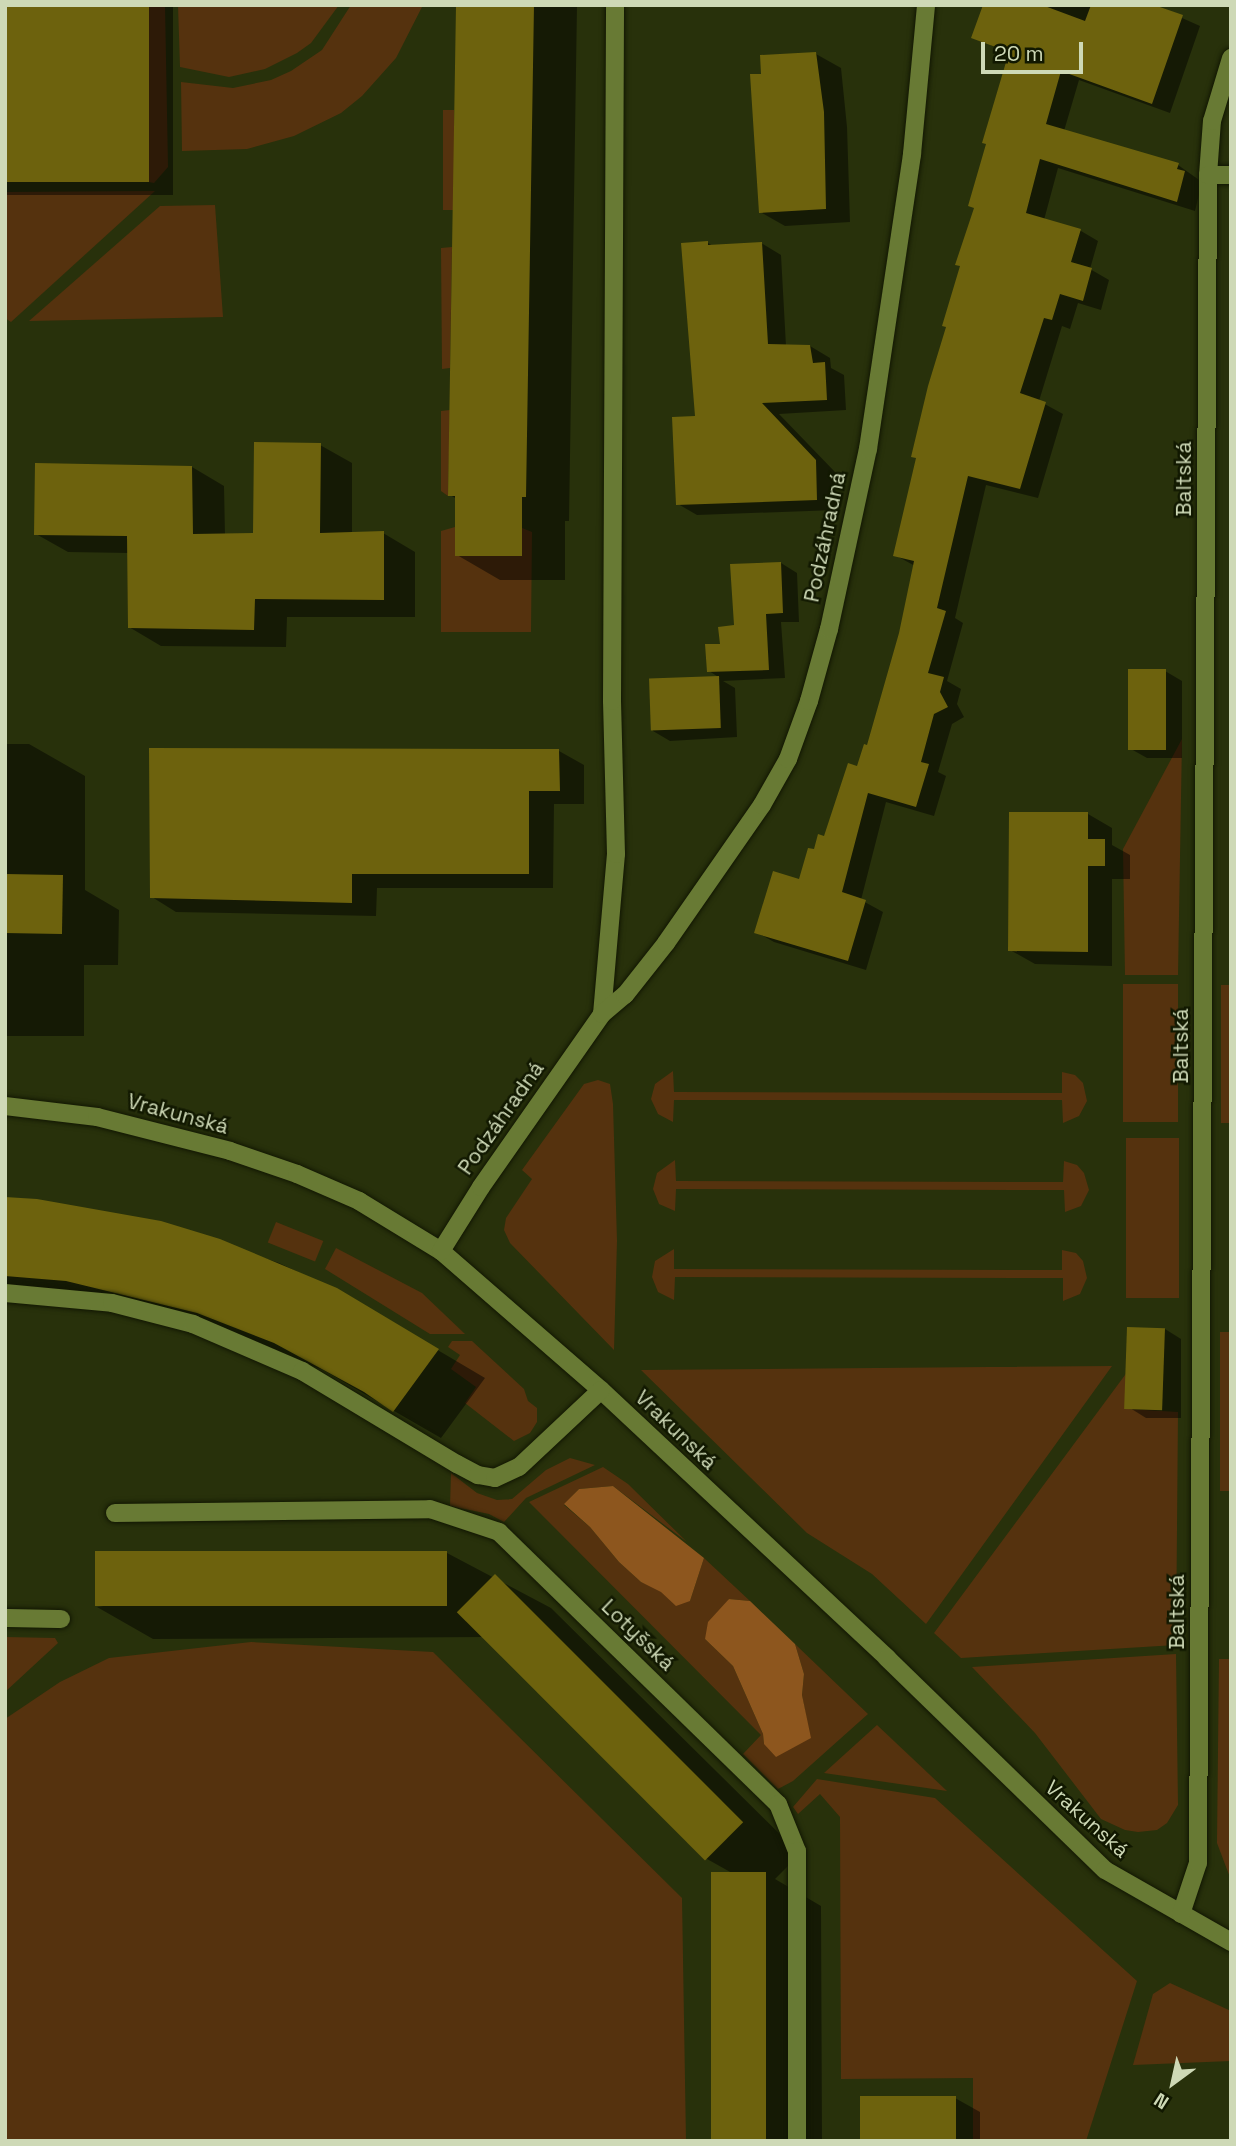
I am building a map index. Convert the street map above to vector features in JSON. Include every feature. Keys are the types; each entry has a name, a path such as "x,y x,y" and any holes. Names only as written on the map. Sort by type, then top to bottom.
{"street":[{"name":"Podzáhradná","path":"602,1014 616,854 612,701 615,5"},
{"name":"Podzáhradná","path":"441,1251 481,1187 602,1014 625,995 666,943 762,804 788,759 809,701 829,629 868,449 912,154 926,5"},
{"name":"Baltská","path":"1181,1914 1198,1863 1208,175 1212,121 1231,58"},
{"path":"1208,175 1231,175"},
{"name":"Vrakunská","path":"5,1106 97,1117 230,1151 297,1174 359,1201 441,1251 601,1390 887,1658 1105,1870 1231,1942"},
{"path":"5,1293 112,1303 193,1324 302,1371 457,1464 478,1475 495,1478 507,1474 541,1448 601,1390"},
{"name":"Lotyšská","path":"115,1513 430,1509 499,1532 778,1804 797,1851 797,2141"},
{"path":"5,1618 61,1619"}],"shaded area":[{"path":"149,5 165,5 168,167 154,183 149,182"},
{"path":"178,5 339,5 311,43 297,53 265,69 229,77 180,67"},
{"path":"351,5 423,5 396,58 362,96 341,113 294,136 247,149 182,151 181,82 233,88 271,80 291,71 322,50"},
{"path":"443,110 454,110 454,210 443,210"},
{"path":"155,191 11,322 5,318 5,192"},
{"path":"215,205 223,317 29,321 160,206"},
{"path":"452,247 450,368 442,369 441,248"},
{"path":"450,410 448,496 441,491 441,411"},
{"path":"455,527 456,556 522,556 522,528 532,532 531,632 441,632 441,531"},
{"path":"1182,739 1178,975 1125,975 1123,849"},
{"path":"1123,984 1178,984 1178,1122 1123,1122"},
{"path":"1221,985 1231,985 1231,1123 1221,1123"},
{"path":"673,1071 674,1092 1062,1093 1062,1072 1075,1075 1083,1083 1087,1101 1079,1116 1063,1123 1062,1100 674,1100 673,1122 658,1114 651,1099 655,1084"},
{"path":"598,1080 610,1084 613,1104 617,1241 614,1350 510,1243 504,1230 506,1218 532,1179 522,1170 584,1084"},
{"path":"1126,1138 1179,1138 1179,1298 1126,1298"},
{"path":"675,1160 676,1181 1063,1182 1064,1161 1077,1165 1084,1173 1089,1190 1081,1206 1065,1212 1064,1190 676,1189 675,1211 659,1204 653,1189 657,1173"},
{"path":"276,1222 323,1241 315,1262 268,1242"},
{"path":"336,1248 422,1293 465,1334 430,1334 325,1269"},
{"path":"674,1249 674,1269 1062,1270 1062,1250 1076,1253 1083,1261 1087,1278 1080,1294 1063,1301 1063,1278 675,1277 674,1300 658,1292 652,1277 655,1261"},
{"path":"1220,1332 1231,1332 1231,1491 1220,1491"},
{"path":"452,1341 472,1341 524,1389 528,1401 537,1408 537,1422 530,1433 514,1441 465,1403 476,1387 451,1369 460,1355 448,1347"},
{"path":"1112,1366 926,1624 872,1574 807,1533 641,1370"},
{"path":"1128,1371 1128,1409 1178,1412 1176,1645 961,1658 934,1633"},
{"path":"570,1458 595,1465 526,1498 504,1522 489,1514 450,1506 451,1473 477,1493 497,1500 512,1499 546,1470"},
{"path":"603,1467 628,1484 687,1542 613,1486 579,1489 564,1505 590,1527 619,1562 641,1582 690,1601 704,1558 750,1601 729,1599 705,1639 733,1666 763,1734 764,1744 810,1738 802,1695 804,1674 795,1644 868,1714 793,1781 778,1789 743,1754 761,1735 529,1502"},
{"path":"613,1486 704,1558 690,1601 676,1606 661,1592 641,1582 619,1562 590,1527 564,1504 579,1489"},
{"path":"729,1599 750,1601 795,1644 804,1674 802,1695 811,1738 776,1757 764,1744 763,1734 733,1666 705,1639 708,1622"},
{"path":"5,1637 55,1638 58,1643 5,1692"},
{"path":"251,1642 433,1652 682,1898 686,2141 5,2141 5,1719 60,1682 109,1658"},
{"path":"1176,1654 1178,1805 1167,1823 1157,1830 1138,1832 1125,1830 1101,1819 1035,1733 972,1667"},
{"path":"1219,1659 1231,1659 1231,1880 1217,1843"},
{"path":"877,1725 947,1791 824,1773"},
{"path":"817,1779 935,1798 1137,1981 1086,2141 973,2141 973,2078 841,2079 840,1817 820,1794 798,1814 793,1807"},
{"path":"1170,1983 1231,2011 1231,2061 1133,2065 1153,1994"}],"building":[{"path":"5,5 149,5 149,182 5,182"},
{"path":"456,5 534,5 526,497 522,497 522,556 455,556 455,496 448,496"},
{"path":"983,5 1042,5 1085,21 1091,5 1154,5 1183,15 1152,104 1061,71 1046,124 1179,163 1177,169 1185,171 1177,202 1040,159 1026,213 1081,229 1071,262 1092,268 1083,301 1060,294 1052,320 1044,318 1020,393 1046,402 1020,489 968,476 937,608 946,611 928,673 944,677 940,692 948,707 934,714 921,762 929,764 916,807 868,793 842,892 866,900 848,961 754,933 773,871 799,879 808,848 814,849 818,834 824,836 848,763 857,766 864,744 867,745 899,633 914,561 893,556 916,458 911,457 946,327 942,326 960,266 955,265 974,208 968,206 986,144 982,143 1009,52 971,38"},
{"path":"816,52 824,112 826,209 759,213 750,74 761,74 760,55"},
{"path":"708,241 708,245 762,242 768,344 810,345 813,363 825,362 827,400 762,403 816,460 817,500 676,505 672,417 695,416 681,243"},
{"path":"254,442 321,443 320,533 384,531 384,600 255,599 254,630 128,628 127,536 34,535 35,463 192,466 193,534 253,533"},
{"path":"781,562 783,613 766,614 769,670 707,672 705,644 720,644 718,627 734,625 730,564"},
{"path":"1128,669 1166,669 1166,750 1128,750"},
{"path":"719,676 721,728 651,730 649,678"},
{"path":"149,748 559,749 560,791 529,791 529,874 352,874 352,903 150,898"},
{"path":"1009,812 1088,812 1088,839 1105,839 1105,866 1088,866 1088,952 1008,951"},
{"path":"5,874 63,875 62,934 5,933"},
{"path":"5,1197 37,1199 161,1221 220,1239 337,1288 439,1349 393,1412 364,1392 274,1343 197,1313 66,1281 5,1276"},
{"path":"1127,1327 1165,1328 1162,1410 1124,1409"},
{"path":"95,1551 447,1551 447,1606 95,1606"},
{"path":"495,1574 743,1822 705,1860 457,1612"},
{"path":"711,1872 766,1872 766,2141 711,2141"},
{"path":"860,2096 956,2096 956,2141 860,2141"}]}
